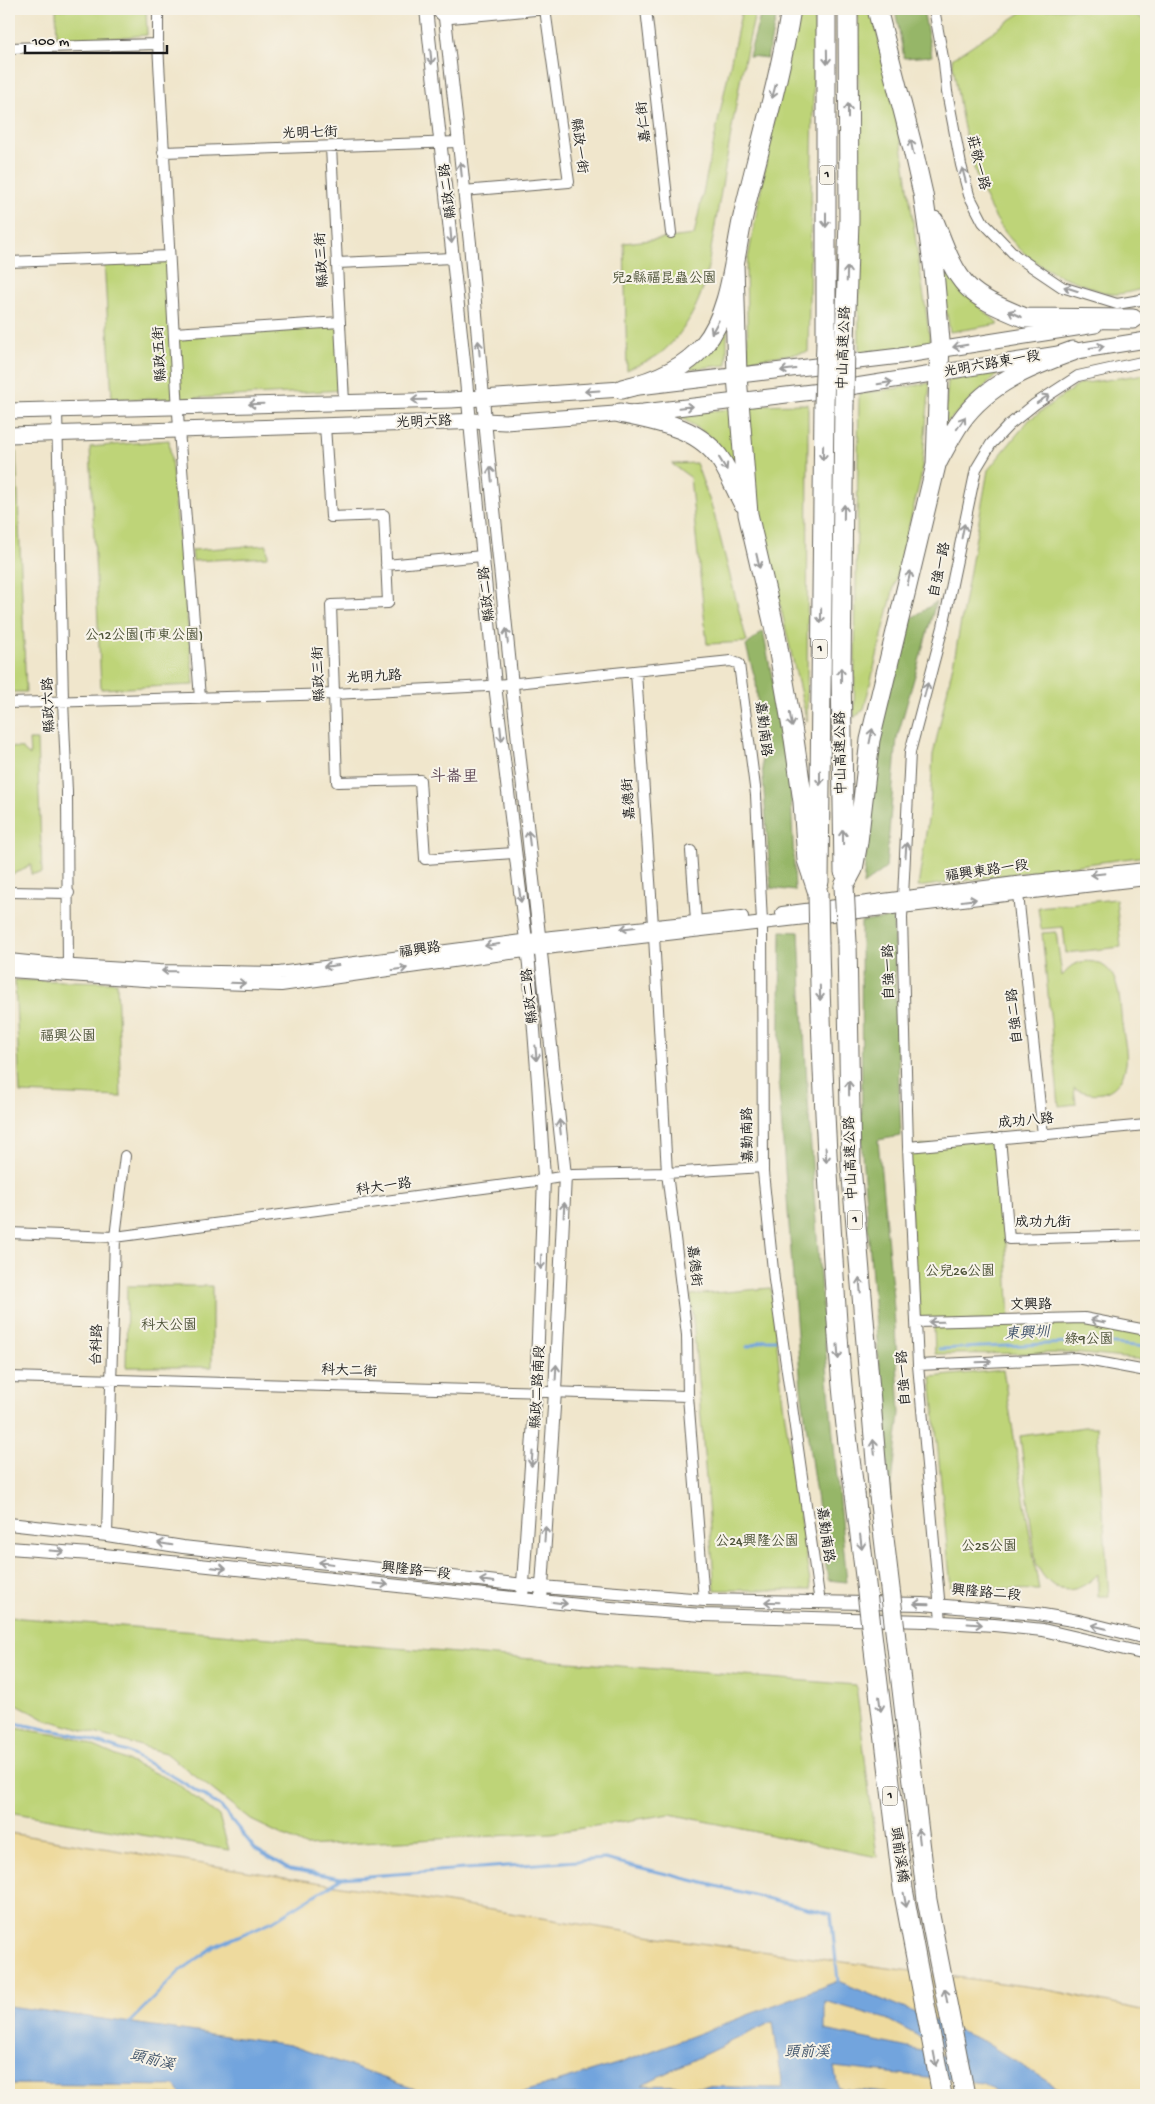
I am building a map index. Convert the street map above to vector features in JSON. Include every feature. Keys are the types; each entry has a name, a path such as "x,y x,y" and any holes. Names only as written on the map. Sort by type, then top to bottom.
{"highway":[{"path":"622,389 645,384 694,356 705,344 721,317 750,183 782,60 791,9"},
{"name":"中山高速公路","path":"826,9 826,342 820,872 818,893 821,1066 838,1356 847,1444 855,1494"},
{"name":"中山高速公路","path":"848,9 849,221 845,340 840,396 844,886 847,943 850,1166 879,1496"},
{"path":"844,886 853,869 858,842 870,740 936,465 939,349 934,271 923,194 877,9"},
{"path":"923,194 955,269 968,287 986,299 1025,318 1140,318"},
{"path":"734,264 737,376 748,514 775,630 803,802 807,860 818,893"},
{"path":"936,465 961,421 991,390 1023,370 1073,351"},
{"path":"620,413 678,427 710,447 722,461 748,514"},
{"name":"頭前溪橋","path":"855,1494 903,1889 942,2095"},
{"name":"頭前溪橋","path":"879,1496 927,1900 965,2095"}],"main road":[{"name":"光明六路東一段","path":"837,364 1140,318"},
{"name":"光明六路東一段","path":"840,396 938,374 1146,340"},
{"name":"光明六路","path":"9,410 467,398 622,389 837,364"},
{"name":"光明六路","path":"9,435 477,421 505,422 740,402 840,396"}],"street":[{"name":"縣政五街","path":"158,9 163,152 179,430 200,698"},
{"name":"縣政二路","path":"426,9 467,398 477,421 512,684 565,1175"},
{"path":"441,12 545,9"},
{"name":"縣政一街","path":"463,191 569,182 545,9"},
{"name":"嘉仁街","path":"646,9 670,233"},
{"name":"莊敬一路","path":"934,9 961,165 969,195 983,222 1016,256 1062,287 1117,304 1146,299"},
{"name":"縣政二路","path":"441,12 458,142 483,397 477,421 482,556 495,685 526,946"},
{"path":"9,48 158,44"},
{"name":"光明七街","path":"163,152 458,142"},
{"name":"縣政三街","path":"331,147 344,402"},
{"path":"9,262 169,256"},
{"path":"337,263 453,258"},
{"path":"174,333 340,322"},
{"name":"自強一路","path":"941,1621 918,1364 908,1146 903,903 910,752 944,627 976,469 991,444 1009,425 1035,404 1078,376 1146,361"},
{"name":"縣政六路","path":"57,409 68,970"},
{"name":"縣政三街","path":"325,426 331,517 384,515 388,602 331,605 337,782 420,780 425,859 514,853"},
{"name":"縣政二路","path":"386,565 482,556"},
{"name":"光明九路","path":"9,703 334,694 512,684 731,661 740,664"},
{"name":"嘉勤南路","path":"740,664 756,795 761,919 763,1167 774,1280 820,1604"},
{"name":"嘉德街","path":"636,672 653,930 666,1173 687,1334 688,1396 704,1600"},
{"path":"691,851 696,921"},
{"name":"福興東路一段","path":"833,912 903,903 1016,883 1146,869"},
{"name":"福興東路一段","path":"903,903 1018,894 1146,879"},
{"path":"9,892 68,894"},
{"name":"自強二路","path":"1018,894 1043,1135"},
{"name":"福興路","path":"9,960 68,970 159,981 281,985 541,944 653,930 833,912"},
{"name":"福興路","path":"653,930 696,921 761,919"},
{"name":"縣政二路南段","path":"522,1598 536,1391 544,1178 526,946"},
{"name":"福興路","path":"9,971 68,970"},
{"name":"成功八路","path":"908,1146 1146,1125"},
{"name":"成功九街","path":"1000,1138 1008,1238 1146,1235"},
{"name":"台科路","path":"107,1535 115,1237 125,1156"},
{"name":"科大一路","path":"9,1233 115,1237 536,1181 565,1175 666,1173 763,1167"},
{"name":"縣政二路南段","path":"541,1601 555,1392 565,1175"},
{"name":"文興路","path":"916,1322 1084,1318 1146,1330"},
{"path":"918,1364 1076,1358 1146,1371"},
{"name":"科大二街","path":"9,1377 688,1396"},
{"name":"興隆路一段","path":"9,1524 542,1587 704,1600 820,1604"},
{"name":"興隆路一段","path":"9,1548 104,1555 541,1601 702,1615 941,1621"},
{"name":"興隆路二段","path":"820,1604 940,1605 1037,1614 1078,1621 1146,1638"},
{"path":"941,1621 1042,1630 1146,1654"}],"green space":[{"path":"56,9 146,9 147,35 57,43"},
{"name":"兒2縣福昆蟲公園","path":"742,9 756,9 741,76 703,288 695,309 677,337 657,356 627,370 624,243 694,235"},
{"path":"762,9 778,9 767,58 749,56"},
{"path":"795,9 815,9 808,352 748,360 746,269"},
{"path":"858,9 872,9 902,145 931,346 859,352"},
{"path":"895,9 923,9 932,56 904,58"},
{"path":"1056,9 1127,9 1146,21 1146,288 1120,294 1107,293 1072,280 1040,265 1015,244 996,219 982,189 971,158 963,125 952,59 1022,12"},
{"path":"169,256 174,333 340,322 344,390 178,399 112,399 104,259"},
{"path":"937,258 973,301 999,324 950,332"},
{"path":"727,323 727,365 690,369"},
{"path":"1005,367 944,425 948,381"},
{"path":"1146,374 1146,856 918,887 930,806 933,755 955,655 988,470 1029,420 1079,384"},
{"path":"930,383 921,477 864,709 854,718 859,394"},
{"path":"808,404 807,721 754,493 743,405"},
{"path":"735,409 741,477 720,446 704,432 672,413"},
{"name":"公12公園(市東公園)","path":"169,440 194,685 101,689 90,447"},
{"path":"9,450 16,450 26,692 9,692"},
{"path":"696,463 713,510 747,642 707,644 690,477 672,464"},
{"path":"267,545 268,557 193,561 192,550"},
{"path":"936,602 897,738 886,868 863,885 879,727 909,620"},
{"path":"763,631 790,770 795,891 771,888 756,682 746,646"},
{"path":"29,740 37,740 42,873 31,874 31,864 21,871 9,875 9,747 21,748 30,756"},
{"path":"1116,899 1121,947 1066,953 1063,927 1041,929 1038,907"},
{"path":"893,918 901,1136 878,1140 894,1309 900,1413 890,1500 862,1154 861,922"},
{"path":"781,931 799,932 819,1258 847,1582 828,1580 801,1388 779,1089"},
{"path":"1056,932 1062,976 1075,964 1088,961 1103,965 1114,978 1119,995 1126,1054 1123,1074 1114,1088 1100,1093 1092,1093 1074,1088 1076,1104 1059,1106 1042,933"},
{"name":"福興公園","path":"15,980 117,982 121,1097 20,1093"},
{"name":"公兒26公園","path":"1000,1138 1010,1320 916,1322 908,1147"},
{"name":"科大公園","path":"127,1286 212,1286 212,1367 126,1367"},
{"name":"公24興隆公園","path":"771,1288 783,1403 811,1590 715,1590 691,1295"},
{"name":"綠9公園","path":"1083,1324 1146,1333 1146,1360 1073,1353 935,1354 934,1327"},
{"name":"公25公園","path":"1003,1370 1039,1590 951,1588 931,1377"},
{"path":"1097,1427 1109,1596 1098,1596 1098,1574 1081,1587 1064,1590 1048,1582 1036,1563 1020,1436"},
{"path":"9,1617 856,1685 877,1857 670,1814 551,1833 305,1846 251,1820 166,1753 44,1719 19,1705 9,1704"},
{"path":"9,1727 76,1738 175,1782 219,1816 229,1850 9,1812"}],"sand":[{"path":"9,1833 692,1942 1039,1988 1146,2011 1146,2095 9,2095"}],"water":[{"name":"頭前溪","path":"838,1981 983,2041 1069,2095 999,2095 983,2083 834,2067 838,2088 904,2095 514,2095 620,2063","holes":["825,2001 886,2019 964,2060 825,2030","772,2022 783,2088 641,2085"]},
{"name":"頭前溪","path":"9,2006 290,2045 432,2095 182,2095 175,2086 9,2084"}],"waterway":[{"name":"東興圳","path":"747,1347 765,1340 776,1340"},
{"name":"東興圳","path":"939,1349 1092,1342 1146,1347"},
{"path":"9,1722 76,1735 127,1752 176,1778 221,1807 255,1849 290,1869 341,1878 605,1859 831,1914 838,1981"},
{"path":"127,2025 179,1972 215,1946 273,1921 341,1879"}],"district":[{"name":"斗崙里","path":"454,778"}]}
